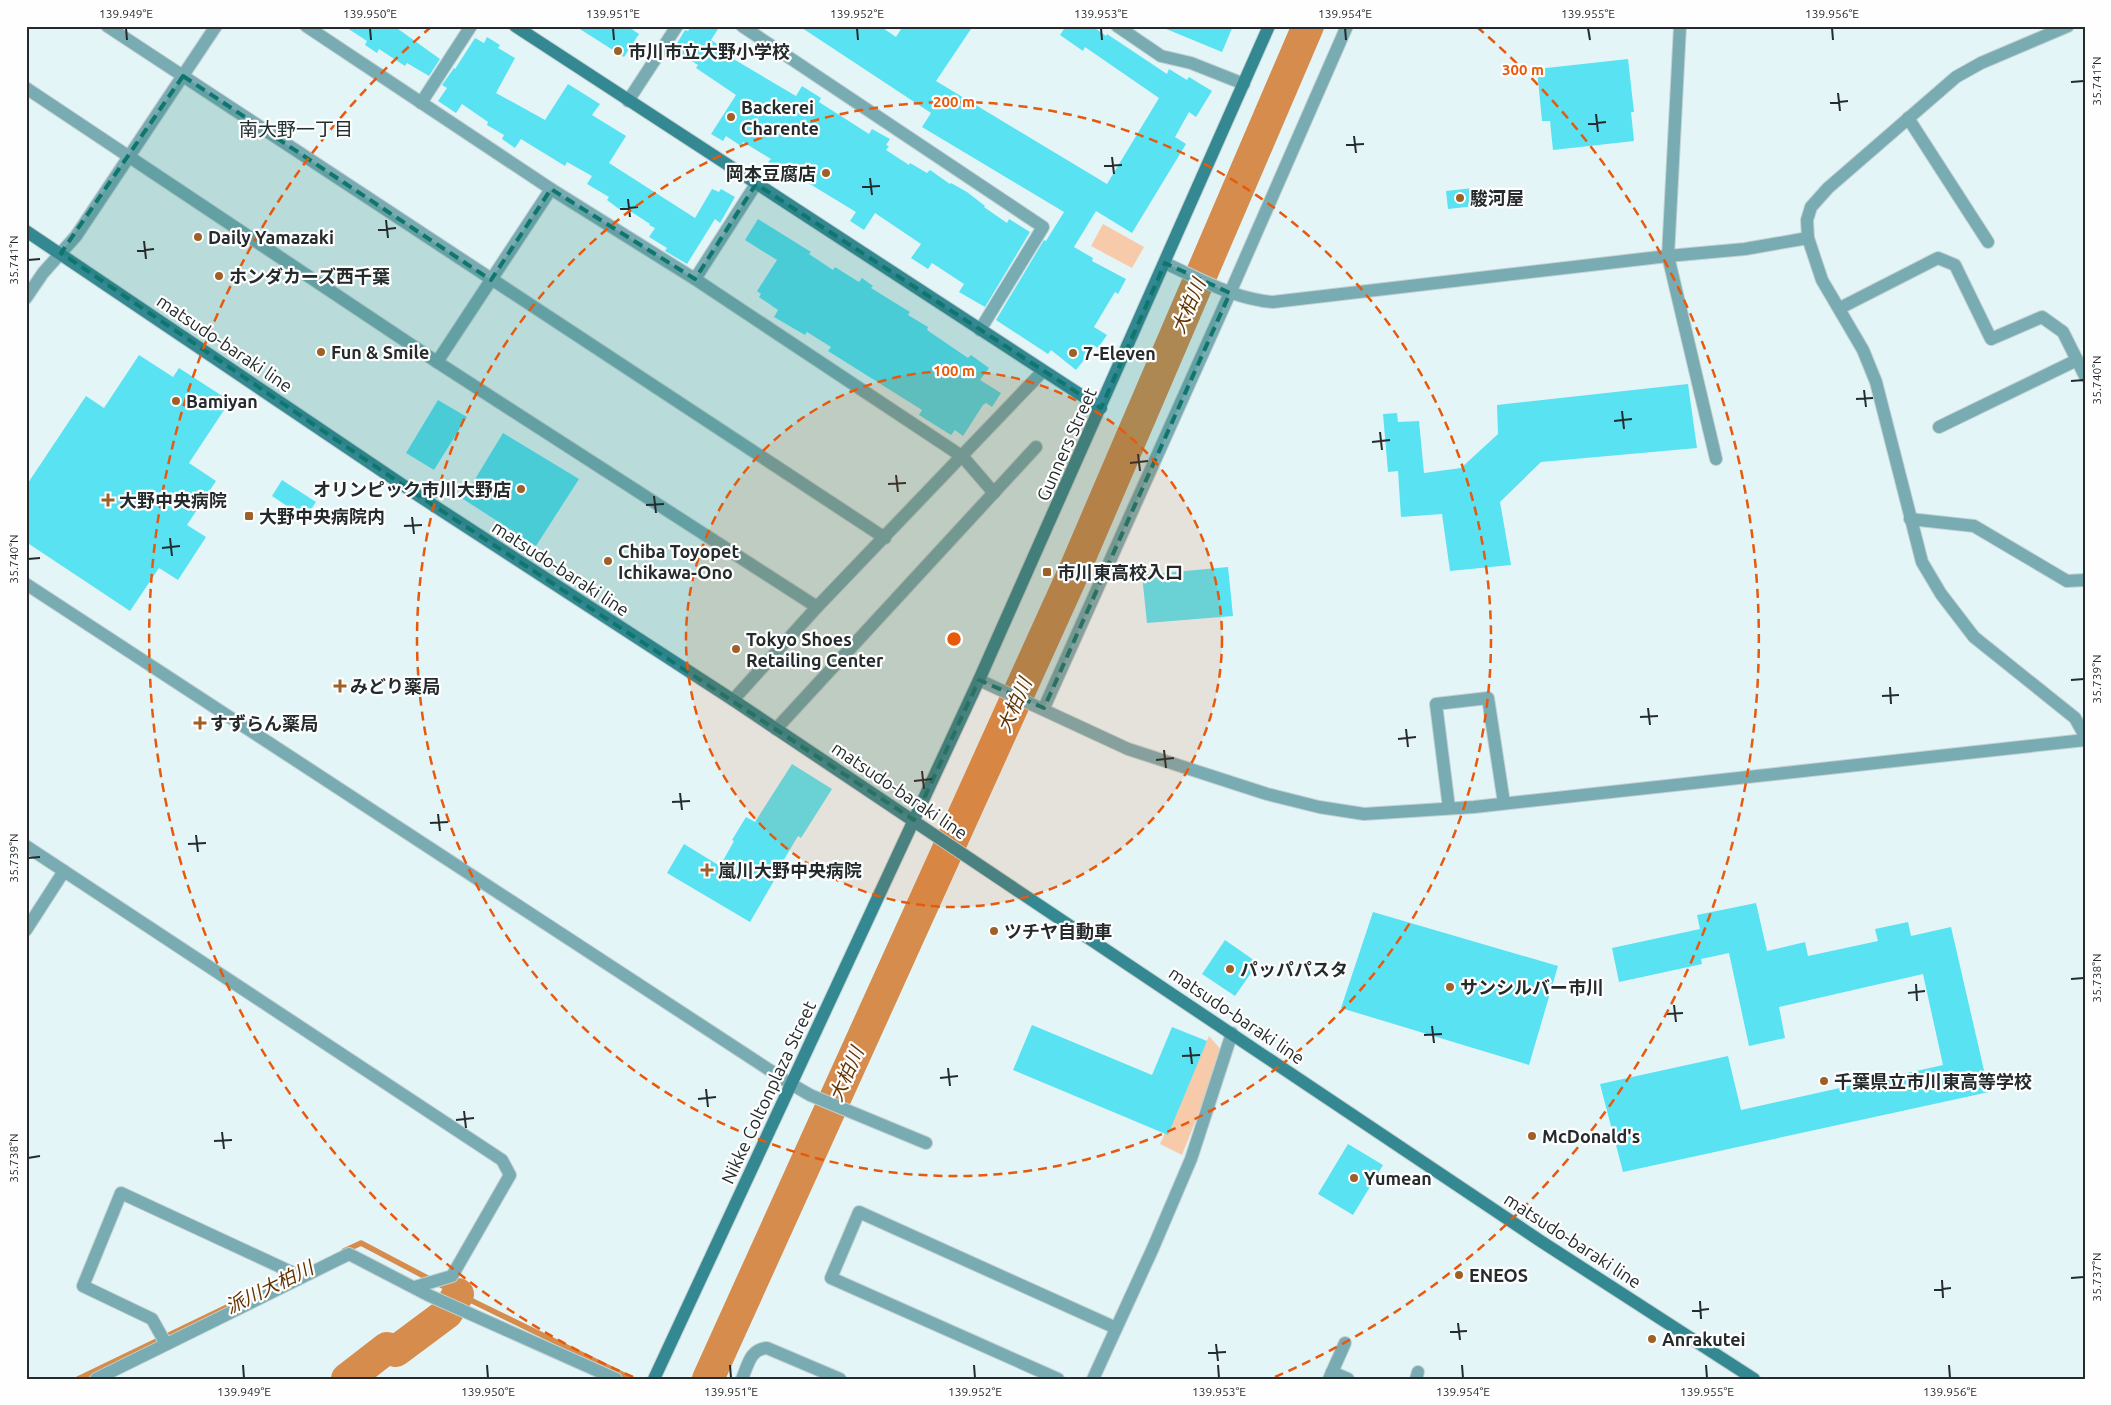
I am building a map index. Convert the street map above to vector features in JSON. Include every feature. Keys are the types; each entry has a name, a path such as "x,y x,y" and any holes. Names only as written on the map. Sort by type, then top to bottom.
{"street":[{"path":"107,26 885,538"},
{"path":"26,298 43,273 76,236 216,26"},
{"path":"306,26 551,189 695,279 963,457 994,492"},
{"path":"422,103 471,26"},
{"path":"514,26 1101,408"},
{"path":"628,100 677,26"},
{"path":"742,26 1043,228 980,330"},
{"path":"1117,26 1161,56 1191,63 1244,84"},
{"name":"Gunners Street","path":"914,820 1101,408 1269,26"},
{"path":"1044,708 1347,26"},
{"path":"1680,26 1668,256 1716,459"},
{"path":"979,680 1044,708 1128,749 1267,794 1319,807 1364,814 1504,804 2085,738 2080,719 1989,651 1974,637 1941,594 1922,562 1876,382 1863,350 1822,280 1808,238 1807,220 1811,207 1828,188 1956,77 1981,63 2068,26"},
{"path":"26,88 437,362 817,607"},
{"path":"1908,118 1988,242"},
{"path":"695,279 756,184"},
{"path":"437,362 551,189"},
{"name":"matsudo-baraki line","path":"26,231 427,501 733,700 968,856 1542,1242 1754,1379"},
{"path":"1165,263 1230,293 1253,300 1273,302 1668,256 1745,249 1808,238"},
{"path":"1840,308 1938,258 1955,265 1991,339 2042,316 2063,332 2085,376"},
{"path":"1939,427 2077,360"},
{"path":"733,700 817,607 1044,371"},
{"path":"776,729 1036,447"},
{"path":"1910,520 1974,526 2067,581 2085,580"},
{"path":"26,584 791,1084 810,1095 926,1143"},
{"path":"1449,808 1436,704 1488,698 1504,804"},
{"name":"Nikke Coltonplaza Street","path":"654,1379 914,820"},
{"path":"26,846 502,1160 510,1175 452,1276 415,1287"},
{"path":"26,930 64,871"},
{"path":"1094,1378 1153,1248 1191,1158 1232,1033"},
{"path":"166,1344 152,1319 83,1286 122,1193 302,1277"},
{"path":"1058,1379 831,1278 859,1212 1116,1328"},
{"path":"96,1379 349,1254 436,1298 616,1379"},
{"path":"1345,1343 1330,1375 1348,1379"},
{"path":"742,1379 752,1355 757,1350 767,1348 840,1379"}],"highlighted area":[{"path":"183,76 491,280 551,189 695,279 756,184 1101,408 1165,263 1230,293 1044,708 979,680 914,820 419,496 61,253"}],"shaded area":[{"path":"1103,224 1144,247 1132,268 1091,246"},
{"path":"1209,1036 1223,1052 1182,1155 1160,1144"}],"building":[{"path":"344,26 394,26 440,59 429,76 407,63 405,66 379,49 377,53 365,45 367,41"},
{"path":"575,26 627,26 639,34 624,57"},
{"path":"691,26 720,26 711,40 732,54 730,57 796,96 802,86 821,98 819,102 869,134 872,129 890,139 886,145 889,146 886,150 909,165 910,163 927,173 930,170 950,184 967,192 1007,223 1009,219 1030,232 985,307 959,292 964,284 932,263 928,269 911,258 921,244 875,213 864,230 850,221 856,212 785,169 783,172 768,162 771,159 743,142 741,146 726,136 723,141 711,134 736,95 696,68 698,65 673,50 685,30 688,31"},
{"path":"799,26 880,26 896,37 903,26 973,26 936,81 1107,184 1159,98 1085,47 1083,51 1060,35 1066,26 1092,26 1167,74 1169,69 1187,80 1189,77 1212,91 1196,117 1189,112 1175,137 1186,144 1132,233 1096,211 1074,247 1093,258 1092,261 1126,279 1118,294 1115,292 1094,327 1107,335 1098,348 1095,346 1076,370 1051,350 1048,354 996,320 1044,240 1046,241 1064,212 922,127 931,113"},
{"path":"1159,26 1233,26 1222,52"},
{"path":"487,37 500,45 498,48 515,58 496,93 545,120 568,84 600,104 592,115 626,136 609,163 695,218 712,189 719,192 721,189 735,197 720,223 715,219 687,264 665,251 667,248 649,237 655,228 650,224 627,209 621,207 619,209 607,200 609,197 587,184 592,176 567,162 565,166 521,139 515,148 502,139 504,135 487,125 488,122 462,104 456,113 438,101 447,88 442,85 475,38 484,43"},
{"path":"1628,59 1634,112 1631,112 1634,141 1553,150 1550,121 1542,121 1537,69"},
{"name":"駿河屋","path":"1473,188 1475,206 1448,209 1446,191"},
{"path":"758,219 811,252 809,254 833,270 835,267 859,282 862,278 873,286 871,288 910,312 908,315 928,327 927,330 968,358 971,355 989,368 980,380 1001,393 992,407 986,403 983,405 963,436 955,430 951,435 919,415 922,410 828,351 831,347 807,332 805,335 774,317 778,310 759,297 761,294 757,291 777,260 745,240"},
{"path":"139,355 173,377 179,368 230,401 189,463 216,481 187,525 206,537 178,580 159,568 130,611 26,542 26,486 86,396 104,408"},
{"path":"1688,384 1697,448 1541,462 1500,502 1511,565 1450,571 1442,514 1401,517 1398,471 1388,472 1383,414 1397,413 1398,422 1419,421 1424,473 1461,468 1498,434 1497,405"},
{"path":"438,400 467,417 434,470 406,453"},
{"name":"オリンピック市川大野店","path":"503,433 579,479 536,546 463,499"},
{"path":"282,480 316,502 305,518 272,496"},
{"path":"1228,567 1233,616 1147,623 1142,575"},
{"path":"792,764 832,789 801,838 798,836 750,922 667,873 684,844 720,866 734,841 732,840 746,817 755,822"},
{"path":"1756,903 1767,951 1805,942 1808,956 1878,941 1875,929 1908,922 1911,936 1951,927 1989,1092 1623,1172 1600,1084 1728,1056 1741,1110 1943,1065 1923,974 1779,1007 1785,1038 1749,1046 1729,953 1701,959 1702,964 1619,982 1612,948 1700,929 1697,915"},
{"name":"サンシルバー市川","path":"1373,912 1558,966 1529,1065 1341,1008"},
{"path":"1225,940 1258,963 1235,996 1202,974"},
{"path":"1032,1025 1152,1075 1172,1027 1207,1041 1168,1135 1013,1070"},
{"path":"1348,1144 1383,1165 1353,1215 1318,1194"}],"waterway":[{"name":"大柏川","path":"708,1379 1075,569 1308,26"},
{"name":"派川大柏川","path":"344,1251 361,1243 458,1294 632,1379"},
{"name":"派川大柏川","path":"78,1379 254,1294"},
{"name":"派川大柏川","path":"347,1379 387,1348 396,1351 447,1313 458,1294"}],"place":[{"name":"市川市立大野小学校","path":"618,51"},
{"name":"Backerei Charente","path":"731,117"},
{"name":"岡本豆腐店","path":"826,173"},
{"name":"駿河屋","path":"1460,198"},
{"name":"Daily Yamazaki","path":"198,237"},
{"name":"ホンダカーズ西千葉","path":"219,276"},
{"name":"Fun & Smile","path":"321,352"},
{"name":"7-Eleven","path":"1073,353"},
{"name":"Bamiyan","path":"176,401"},
{"name":"オリンピック市川大野店","path":"521,489"},
{"name":"大野中央病院","path":"108,500"},
{"name":"大野中央病院内","path":"249,516"},
{"name":"Chiba Toyopet Ichikawa-Ono","path":"608,561"},
{"name":"市川東高校入口","path":"1047,572"},
{"name":"Tokyo Shoes Retailing Center","path":"736,649"},
{"name":"みどり薬局","path":"340,686"},
{"name":"すずらん薬局","path":"200,723"},
{"name":"嵐川大野中央病院","path":"707,870"},
{"name":"ツチヤ自動車","path":"994,931"},
{"name":"パッパパスタ","path":"1230,969"},
{"name":"サンシルバー市川","path":"1450,987"},
{"name":"千葉県立市川東高等学校","path":"1824,1081"},
{"name":"McDonald's","path":"1532,1136"},
{"name":"Yumean","path":"1354,1178"},
{"name":"ENEOS","path":"1459,1275"},
{"name":"Anrakutei","path":"1652,1339"}],"district":[{"name":"南大野一丁目","path":"296,129"}]}
